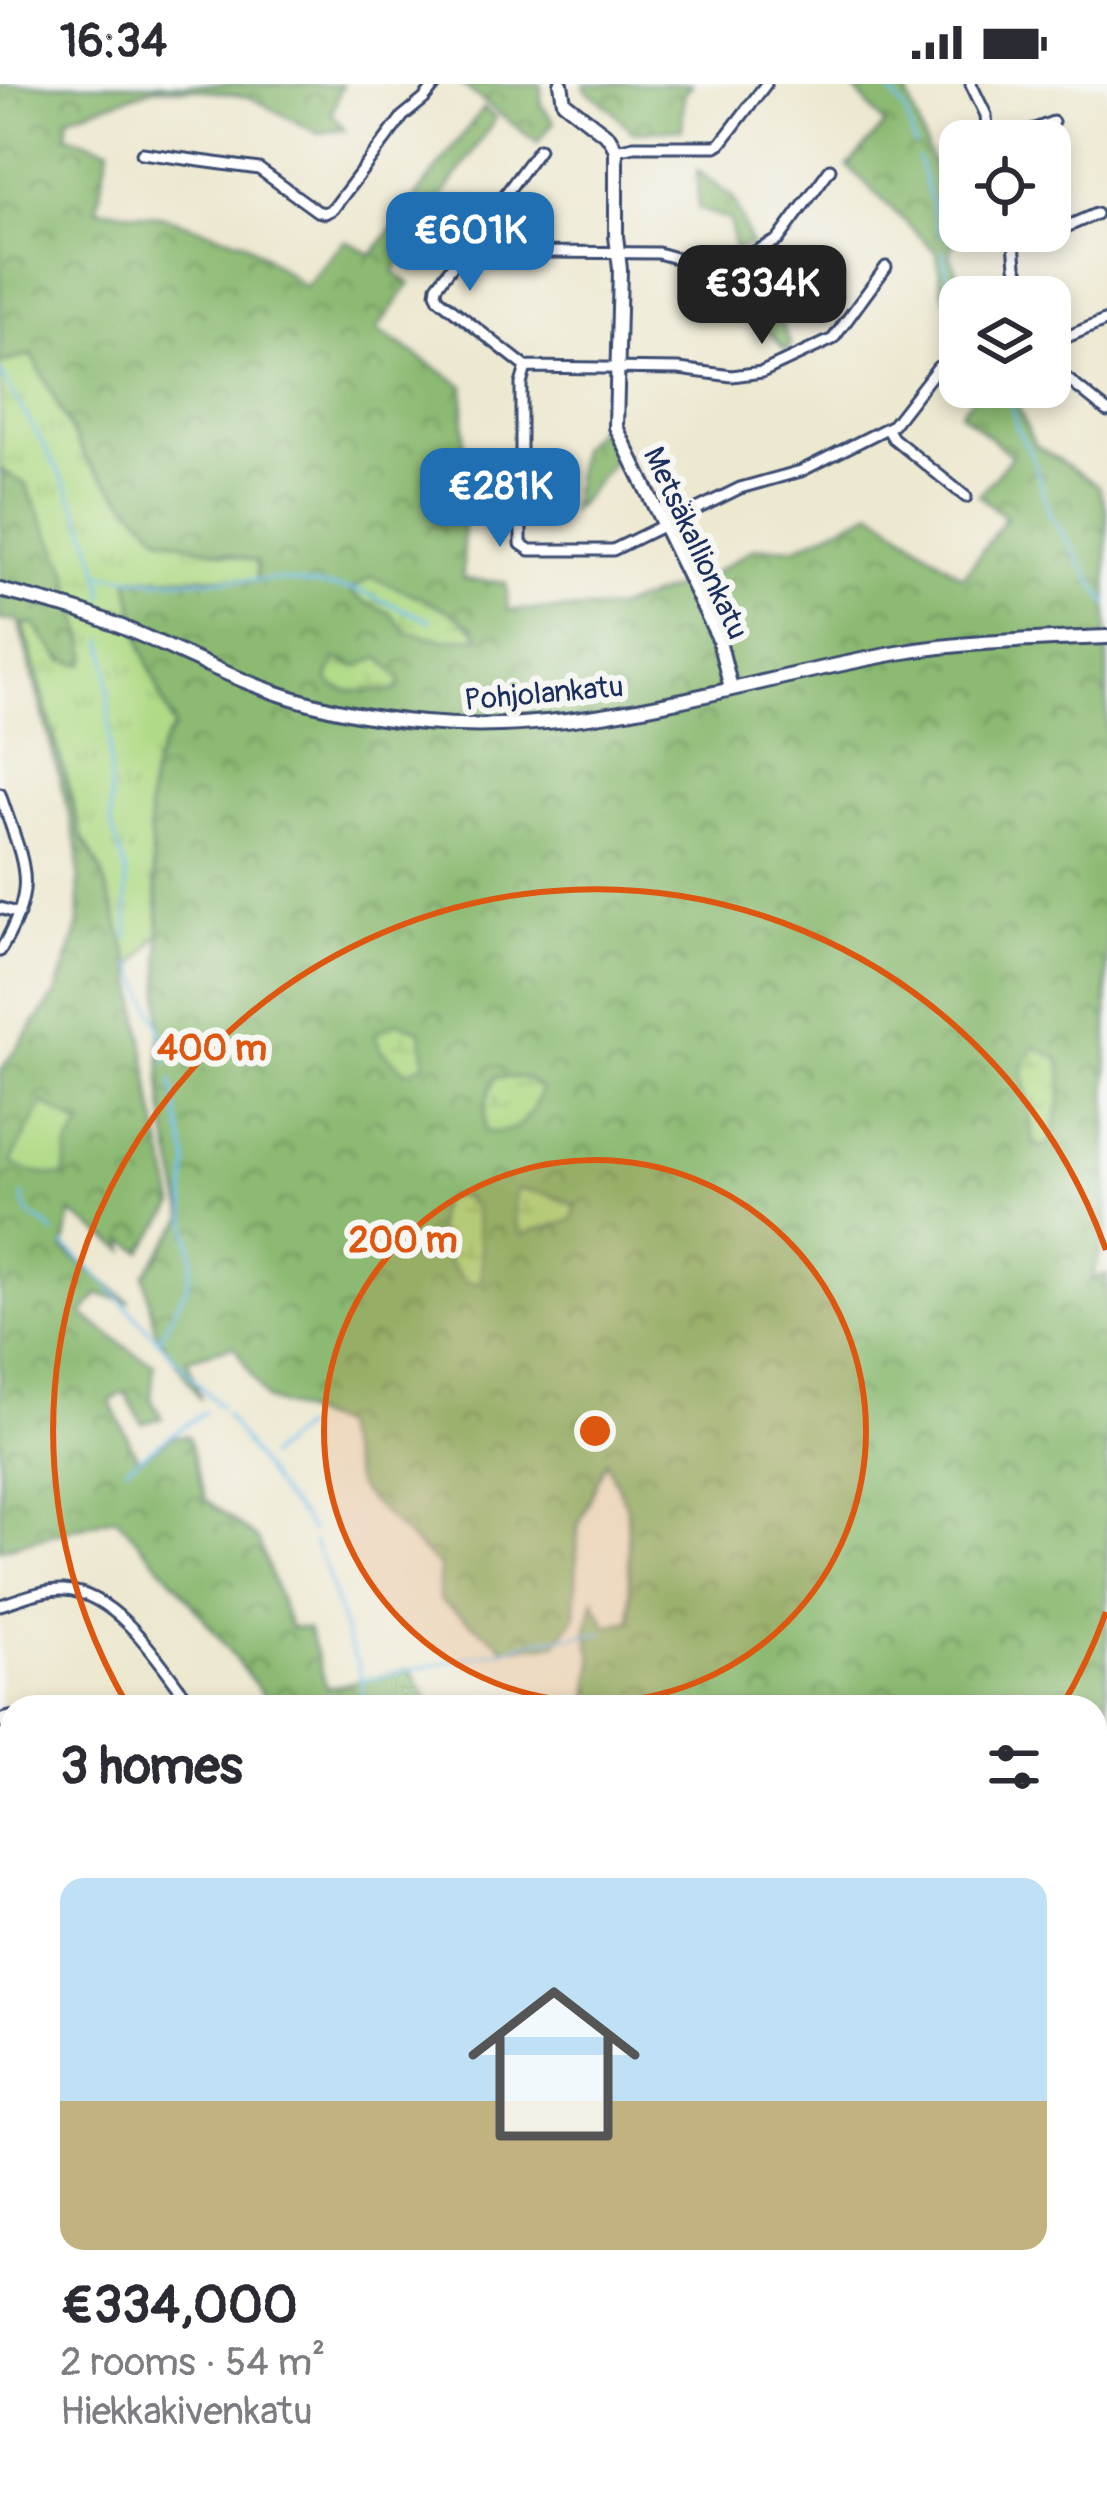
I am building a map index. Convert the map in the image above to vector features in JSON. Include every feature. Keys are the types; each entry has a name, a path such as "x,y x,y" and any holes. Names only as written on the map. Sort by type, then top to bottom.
{"main road":[{"path":"561,84 564,102 609,136 616,150"},
{"name":"Metsäkallionkatu","path":"616,150 616,427 718,637 731,688"},
{"name":"Pohjolankatu","path":"0,590 79,611 307,702 380,718 464,725 532,725 617,715 904,652 1107,637"}],"street":[{"path":"142,153 259,169 325,213 403,116 436,84"},
{"path":"616,150 716,146 766,84"},
{"path":"971,84 986,120"},
{"path":"539,149 436,286 439,299 526,367 679,369 732,376 762,372 833,338 886,267"},
{"path":"490,214 543,252 658,253 693,263 732,263 778,240 830,170"},
{"path":"1071,225 1096,214"},
{"path":"1071,336 1107,320"},
{"path":"526,367 521,384 521,544 530,550 613,550 740,488 801,471 893,425 938,367"},
{"path":"1071,382 1107,411"},
{"path":"887,428 893,438 966,496"},
{"path":"0,794 26,873 25,896 0,951"},
{"path":"0,908 19,914"},
{"path":"0,1605 63,1590 104,1604 152,1651 184,1695"}],"green space":[{"path":"0,84 342,85 332,113 345,130 318,133 249,97 196,89 155,88 68,117 67,135 109,148 97,208 165,217 245,242 305,287 345,240 372,255 483,108 496,118 402,256 395,273 410,284 377,330 464,386 463,579 506,583 508,610 615,609 711,575 755,548 797,547 873,511 963,577 1006,518 979,495 1012,456 960,412 964,408 1018,408 1034,444 1099,486 1107,511 1107,1229 1092,1279 1107,1274 1107,1695 589,1695 593,1664 587,1630 594,1600 607,1626 631,1621 627,1507 606,1461 578,1527 575,1617 556,1644 506,1648 439,1600 439,1567 358,1489 338,1425 266,1399 234,1346 187,1359 201,1400 155,1330 144,1275 185,1218 162,1091 159,915 149,818 153,770 174,728 142,648 128,578 257,581 257,562 161,537 87,461 32,355 0,363","holes":["372,577 472,626 407,632 389,611"]},
{"path":"461,84 541,84 541,105 554,122 537,143"},
{"path":"584,84 692,84 684,94 682,129 632,132"},
{"path":"850,84 904,84 939,182 939,252 951,252 959,276 940,276 937,253 848,166 885,125"},
{"path":"697,170 734,199 751,245 734,250 730,220 698,209"},
{"path":"756,266 791,345 786,351 751,312 735,275"},
{"path":"0,285 87,461 161,537 257,561 257,581 128,578 142,648 174,728 160,749 149,800 159,934 132,968 101,870 82,836 23,623 34,623 63,661 87,653 68,572 25,484 1,470 0,474"},
{"path":"600,426 612,464 571,511 579,449"},
{"path":"1,469 25,484 68,572 87,653 85,663 68,661 34,624 23,624 81,836 101,870 132,968 152,1099 175,1205 142,1251 124,1240 126,1251 71,1213 64,1250 130,1302 98,1294 83,1315 154,1364 151,1399 162,1418 142,1423 125,1392 110,1401 138,1459 174,1436 188,1436 205,1499 258,1540 290,1627 308,1629 327,1688 410,1669 426,1695 264,1695 181,1589 116,1517 0,1549 0,1071 56,994 79,925 78,848 18,620 0,620"},
{"path":"371,577 445,609 480,637 446,640 407,632 389,612 350,591"},
{"path":"380,657 399,678 400,686 394,691 347,691 328,679 335,659 357,667"},
{"path":"398,1022 421,1031 425,1063 407,1072 381,1050 375,1034"},
{"path":"1035,1047 1059,1059 1061,1070 1060,1103 1048,1146 1034,1145 1023,1066"},
{"path":"495,1077 526,1078 541,1089 522,1123 507,1131 485,1132 485,1105"},
{"path":"43,1103 81,1126 68,1148 64,1177 29,1172 11,1162"},
{"path":"517,1189 575,1205 574,1218 523,1235 514,1219"},
{"path":"449,1196 464,1197 474,1207 481,1283 463,1279 440,1247 437,1214 439,1204"}],"waterway":[{"path":"885,84 906,112 915,146"},
{"path":"918,158 939,229"},
{"path":"943,252 948,276"},
{"path":"0,371 77,509 99,567 104,597"},
{"path":"1012,408 1049,513 1107,604"},
{"path":"101,574 148,580 280,580 360,591 431,621"},
{"path":"104,639 111,824 126,871 128,939"},
{"path":"132,963 160,1027 167,1063"},
{"path":"158,1341 187,1286 193,1260 185,1200 188,1163 171,1080"},
{"path":"23,1195 31,1217 54,1234"},
{"path":"64,1245 220,1407"},
{"path":"125,1468 204,1412"},
{"path":"225,1414 312,1532"},
{"path":"267,1457 302,1427"},
{"path":"314,1542 358,1664 362,1695"},
{"path":"362,1680 536,1640 603,1633"}]}
